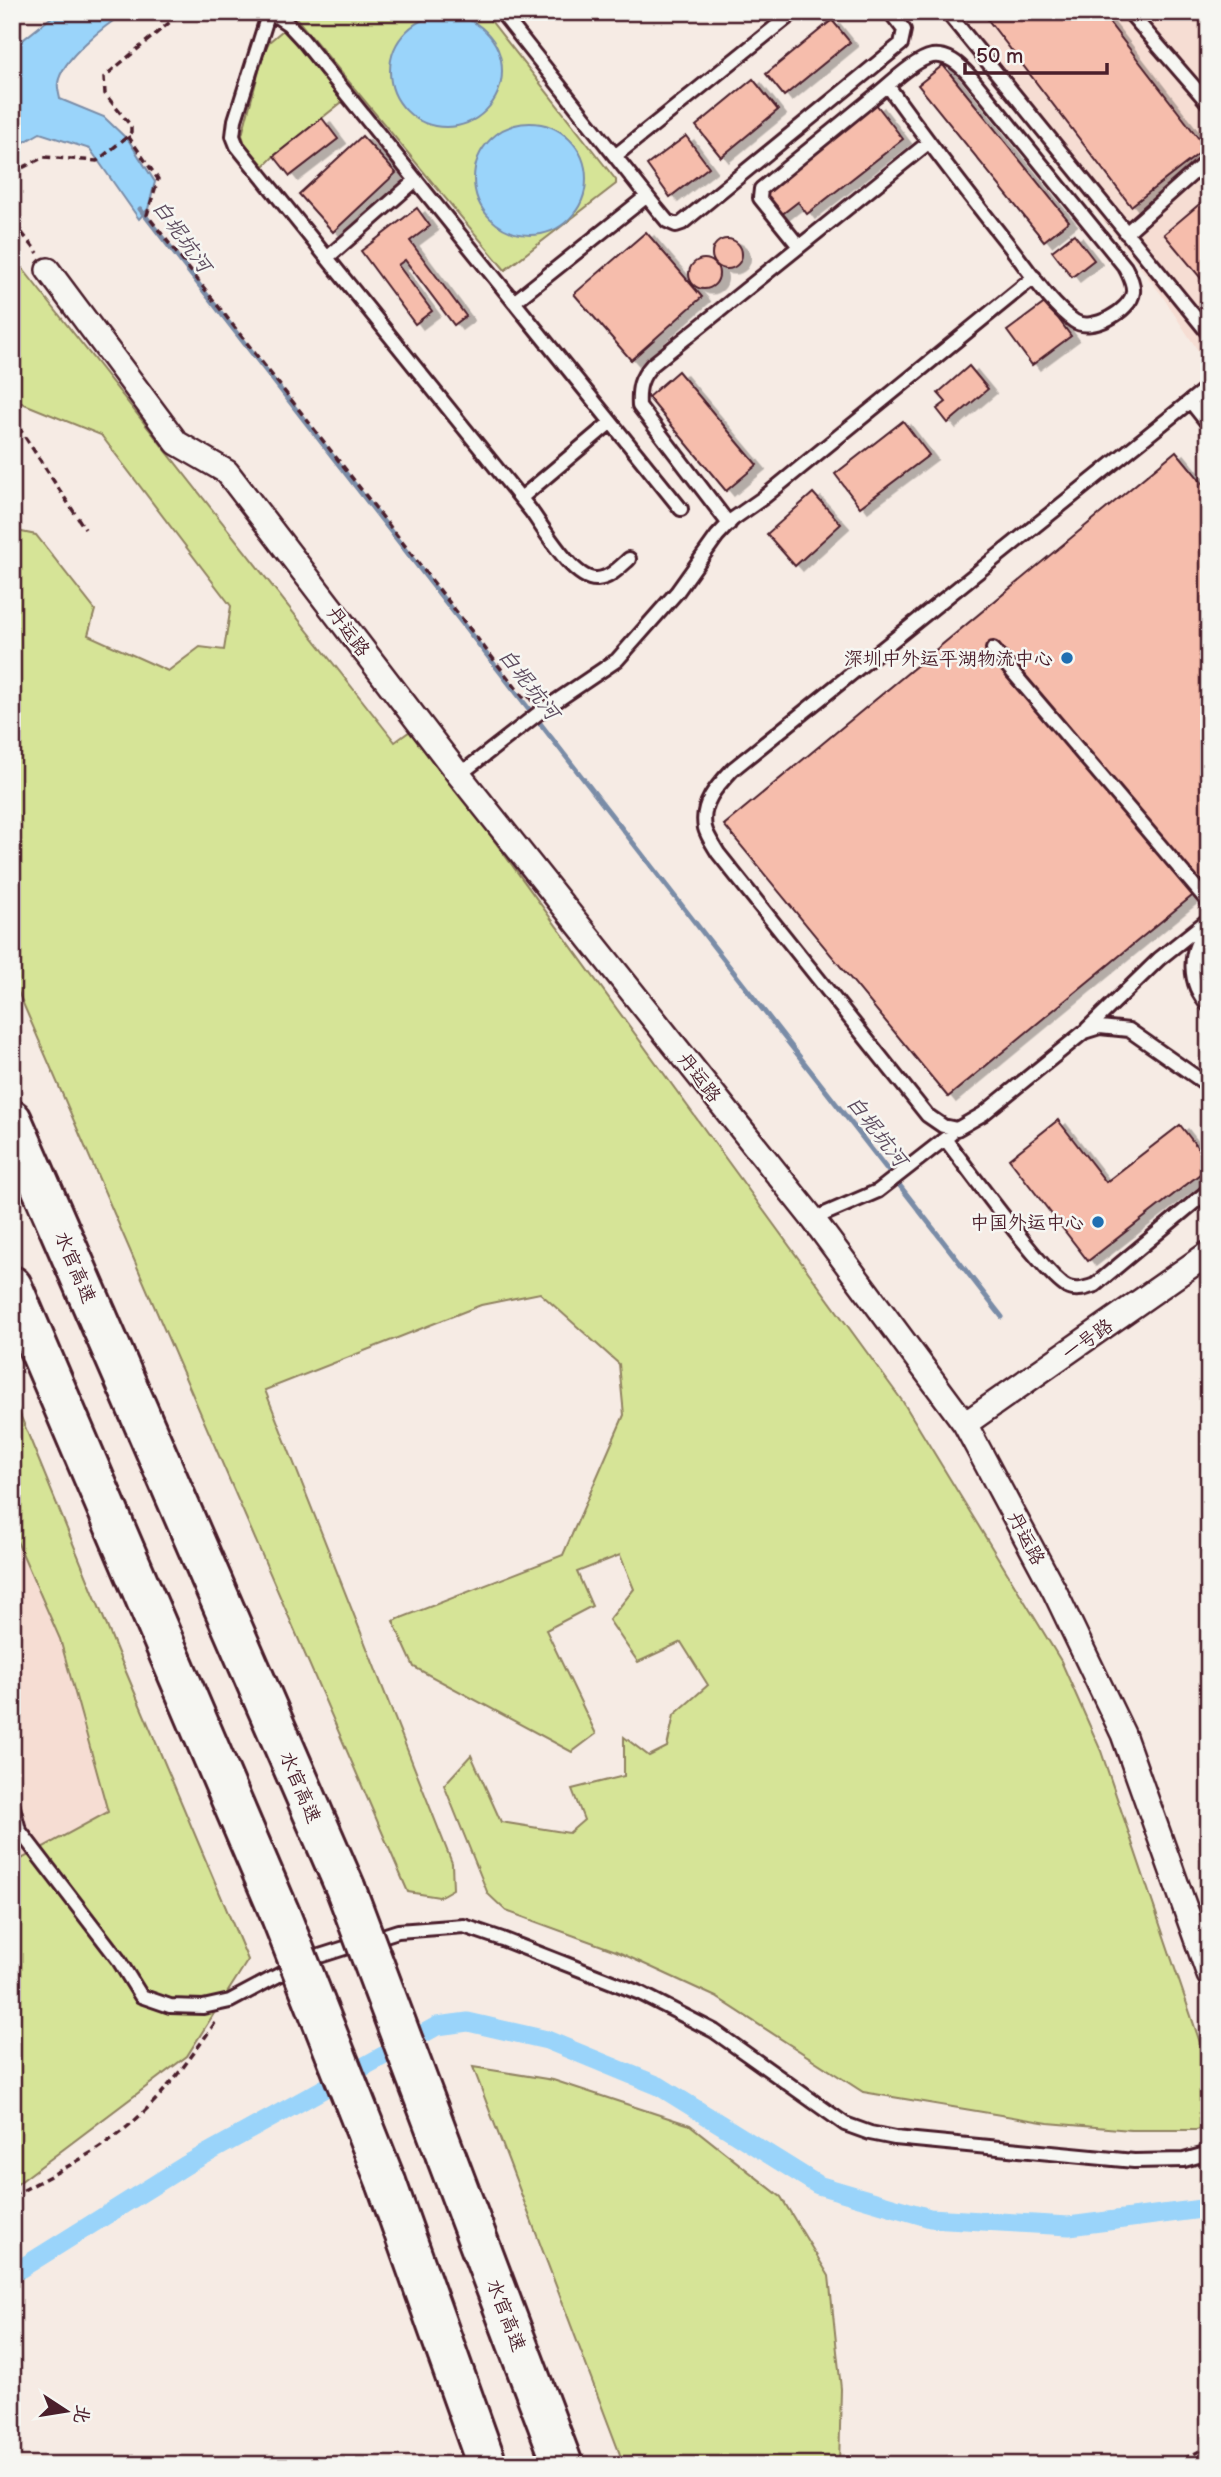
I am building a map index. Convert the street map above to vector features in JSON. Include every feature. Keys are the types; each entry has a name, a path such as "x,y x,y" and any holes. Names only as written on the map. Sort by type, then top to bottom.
{"highway":[{"name":"水官高速","path":"12,1120 345,1887 563,2465"},
{"path":"12,1286 280,1914 386,2182 487,2465"}],"street":[{"name":"丹运路","path":"48,270 177,443 227,472 459,775 813,1219 965,1424 1055,1592 1122,1734 1209,1975"},
{"name":"一号路","path":"965,1424 1209,1253"}],"lane":[{"path":"629,559 607,577 585,578 575,569 236,146 233,136 235,120 270,12 288,24 302,39 681,509"},
{"path":"501,12 667,221 676,225 682,223 901,44 904,30 890,12"},
{"path":"615,156 794,12"},
{"path":"947,12 1209,334"},
{"path":"1129,12 1209,104"},
{"path":"798,245 760,198 761,189 888,86 922,59 934,55 947,57 960,65 1125,267 1132,282 1133,293 1129,302 1108,320 1086,325 1075,323 1034,277 928,143 888,86"},
{"path":"729,524 639,406 638,389 643,375 798,245 928,143"},
{"path":"1126,233 1209,159"},
{"path":"327,258 416,180"},
{"path":"514,302 647,196"},
{"path":"459,775 540,712 617,660 677,592 698,559 729,524 1034,277"},
{"path":"957,1129 943,1126 927,1115 718,853 705,828 706,808 712,791 733,769 1209,386"},
{"path":"1190,401 1209,425"},
{"path":"520,498 611,422"},
{"path":"993,649 1209,903"},
{"path":"813,1219 878,1191 957,1129 983,1114 1084,1032 1159,959 1209,919"},
{"path":"1209,929 1195,946 1192,964 1196,991 1209,1006"},
{"path":"1084,1032 1100,1027 1129,1030 1209,1086"},
{"path":"944,1139 1043,1265 1067,1288 1083,1290 1095,1285 1209,1190"},
{"path":"12,1803 19,1830 118,1959 141,1996 170,2006 203,2007 230,2001 307,1960 398,1931 464,1926 640,1993 714,2031 845,2124 870,2133 895,2138 1134,2161 1184,2160 1209,2153"}],"path":[{"path":"12,173 44,157 97,161 128,136 131,126 105,94 104,77 182,12"},
{"path":"128,136 158,179 147,215 523,697 527,694"},
{"path":"14,228 35,248 48,270"},
{"path":"12,417 85,529"},
{"path":"12,2196 86,2157 128,2126 183,2070 230,2001"},
{"path":"1173,2465 1209,2446"}],"shaded area":[{"path":"939,12 1209,12 1209,360 1206,363 1161,294"},
{"path":"12,1530 60,1639 108,1813 12,1864"}],"green space":[{"path":"291,12 484,12 616,180 616,184 505,270"},
{"path":"282,31 286,31 342,102 264,166 245,144 242,135 264,52 269,42"},
{"path":"12,255 395,742 413,729 903,1402 1061,1661 1101,1751 1209,2069 1209,2126 1196,2130 1131,2130 1048,2123 863,2092 716,1997 616,1951 506,1911 488,1894 444,1785 471,1755 501,1822 569,1833 584,1820 572,1789 624,1776 624,1737 649,1756 667,1747 674,1715 708,1685 681,1642 638,1662 609,1620 634,1589 620,1555 577,1572 592,1606 546,1630 596,1734 572,1752 414,1667 393,1621 563,1555 624,1415 619,1364 540,1293 481,1305 265,1390 452,1863 453,1889 439,1897 408,1892 12,978 12,530 36,535 95,610 88,635 168,671 200,647 224,650 231,606 101,435 12,399"},
{"path":"12,1395 248,1960 187,2056 12,2188 12,1864 108,1812 60,1639 12,1530"},
{"path":"473,2067 553,2080 690,2125 781,2197 829,2276 841,2389 839,2465 624,2465"}],"water":[{"path":"58,12 126,12 76,53 61,73 58,87 60,99 104,117 129,141 155,182 148,209 139,219 90,149 40,133 12,149 12,53 19,43"},
{"path":"446,15 467,19 486,31 498,50 502,71 498,92 486,111 467,123 446,127 425,123 406,111 394,92 390,71 394,50 406,31 425,19"},
{"path":"530,123 551,127 570,139 582,158 586,179 582,200 570,219 551,231 530,235 509,231 490,219 478,200 474,179 478,158 490,139 509,127"}],"building":[{"path":"982,12 1101,12 1206,148 1131,206"},
{"path":"832,20 850,42 784,96 766,74"},
{"path":"943,65 1069,221 1044,241 918,85"},
{"path":"753,79 778,110 721,157 696,126"},
{"path":"876,104 903,139 807,214 798,202 781,215 763,191"},
{"path":"322,118 338,139 290,176 274,156"},
{"path":"362,136 396,173 333,232 299,194"},
{"path":"686,136 709,167 670,197 647,165"},
{"path":"1209,196 1209,288 1164,234"},
{"path":"417,208 430,226 410,241 466,316 454,325 405,260 398,265 432,311 415,324 361,251"},
{"path":"646,232 702,297 631,360 574,294"},
{"path":"1074,234 1094,260 1072,277 1052,251"},
{"path":"727,239 738,243 742,254 738,265 727,269 716,265 712,254 716,243"},
{"path":"704,259 710,260 718,268 718,280 710,288 704,289 698,288 690,280 689,274 690,268 698,260"},
{"path":"1046,302 1071,336 1032,365 1007,331"},
{"path":"969,366 988,389 948,423 937,409 946,402 938,393"},
{"path":"678,371 757,465 726,491 648,397"},
{"path":"903,421 929,455 860,507 835,474"},
{"name":"深圳中外运平湖物流中心","path":"1176,451 1209,491 1209,882 948,1097 724,825"},
{"path":"813,493 841,524 795,566 767,534"},
{"name":"中国外运中心","path":"1058,1120 1106,1182 1180,1125 1209,1162 1209,1167 1088,1261 1009,1159"}],"waterway":[{"name":"白坭坑河","path":"140,209 1002,1317"},
{"name":"白坭坑河","path":"1205,1348 1209,1345"},
{"path":"12,2274 186,2165 437,2026 468,2022 547,2040 659,2086 818,2185 930,2218 1069,2226 1209,2208"}],"place":[{"name":"深圳中外运平湖物流中心","path":"1067,658"},
{"name":"中国外运中心","path":"1098,1222"}]}
